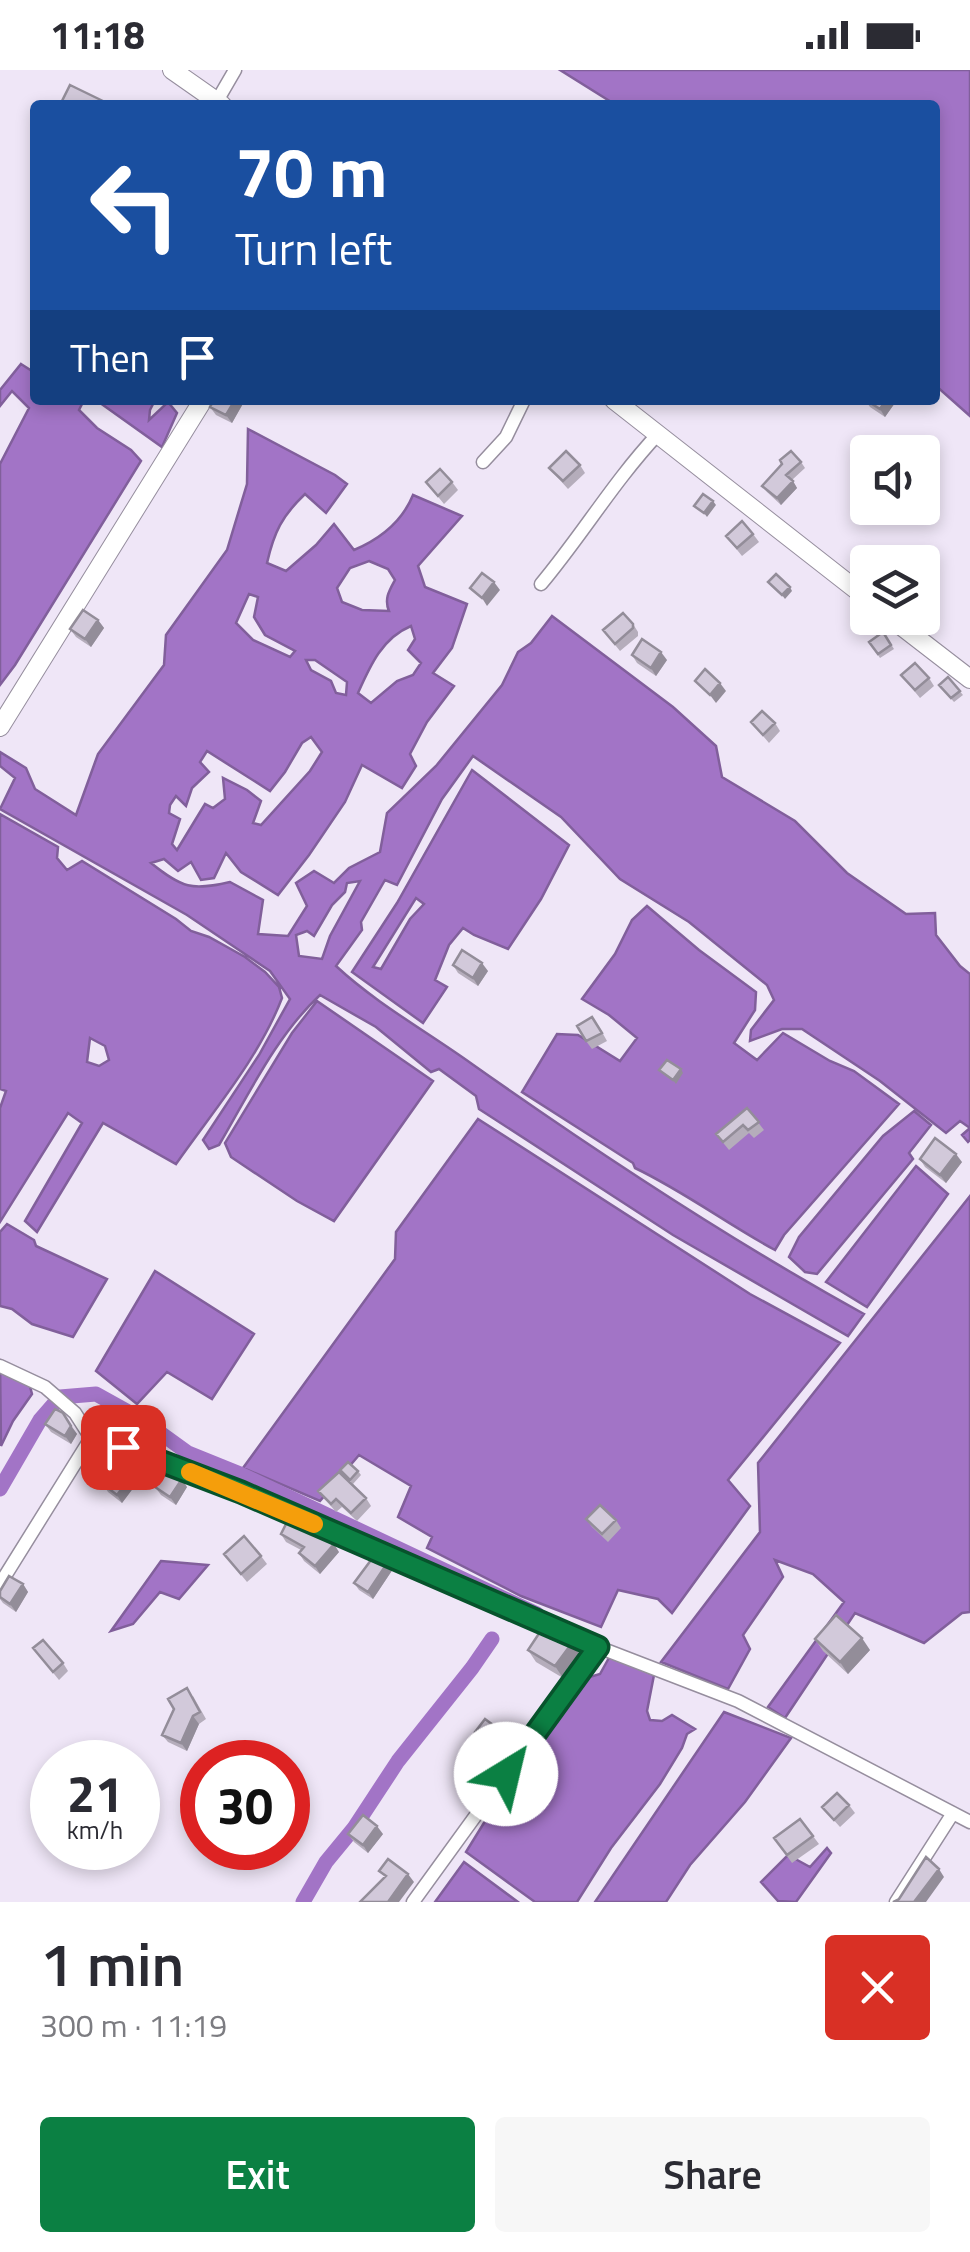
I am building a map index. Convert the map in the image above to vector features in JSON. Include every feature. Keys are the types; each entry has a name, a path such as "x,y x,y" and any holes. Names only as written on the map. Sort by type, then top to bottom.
{"main road":[{"path":"172,70 216,100"},
{"path":"0,726 201,405"},
{"path":"620,405 850,585"},
{"path":"913,635 970,680"}],"street":[{"path":"221,100 235,70"},
{"path":"483,462 506,437 522,405"},
{"path":"541,584 615,483 658,434"},
{"path":"0,1366 45,1387 75,1413 91,1438 241,1492 598,1647 738,1701 970,1822"},
{"path":"0,1584 91,1438"},
{"path":"413,1902 598,1647"},
{"path":"896,1902 953,1813"}],"shaded area":[{"path":"560,70 970,70 970,416 940,389 940,100 608,100"},
{"path":"21,364 30,370 30,405 82,405 79,410 97,428 141,461 0,685 0,464 29,408 12,391 0,406 0,390"},
{"path":"103,405 152,405 149,420 165,405 170,405 177,413 162,447"},
{"path":"248,429 347,484 326,513 305,494 285,517 267,563 286,571 334,524 354,550 373,541 396,521 413,495 462,516 418,566 425,587 467,604 452,648 433,673 454,686 427,722 410,754 416,766 402,788 362,765 345,802 278,895 241,872 226,853 214,878 201,880 191,862 178,871 164,859 151,863 188,885 230,882 263,900 258,934 288,936 307,906 296,883 314,871 334,883 349,868 380,852 387,813 436,766 502,685 518,652 531,643 552,616 673,707 716,746 722,777 795,821 847,873 906,914 935,913 936,935 970,974 970,1128 960,1121 946,1133 880,1081 802,1029 782,1029 750,1041 751,1030 774,1000 767,985 689,922 620,879 561,817 473,756 442,799 397,885 385,880 361,922 362,930 336,966 385,1005 616,1162 763,1256 864,1314 848,1336 673,1235 479,1109 476,1096 439,1069 431,1072 376,1027 320,995 277,1047 219,1145 209,1149 203,1140 259,1055 290,999 270,971 187,915 0,809 15,778 0,766 0,752 26,768 35,789 76,815 98,754 164,665 166,635 227,550 247,484","holes":["369,561 388,569 395,580 387,599 389,611 362,610 342,602 337,588 350,568","249,594 258,597 254,617 265,635 295,651 290,657 253,640 236,623","411,626 415,639 408,650 421,663 413,675 397,681 371,703 358,693 372,663 392,638","306,660 315,660 347,682 346,695 336,693 331,681 311,670","311,737 322,752 261,825 253,823 261,801 223,778 225,799 213,808 205,804 177,850 172,844 180,819 169,813 170,805 176,796 186,806 192,788 209,772 200,762 207,751 270,791 302,743","360,881 322,959 299,956 296,935 307,931 314,936 332,905 345,892 347,883"]},
{"path":"472,770 569,845 541,899 508,949 463,928 449,945 435,980 447,987 423,1023 352,972 397,903","holes":["416,898 424,904 410,919 381,969 373,967"]},
{"path":"0,814 58,847 57,858 67,870 82,861 191,931 245,957 279,987 282,998 261,1042 176,1164 103,1123 37,1232 25,1221 82,1123 68,1113 0,1222 0,1108 6,1091 0,1089","holes":["90,1038 105,1046 109,1060 99,1066 87,1062"]},
{"path":"647,906 756,992 755,1010 734,1043 757,1060 783,1033 854,1071 899,1104 775,1250 635,1168 633,1163 522,1092 557,1034 578,1035 620,1061 637,1038 582,999 615,954 632,920"},
{"path":"317,1001 433,1081 334,1221 231,1157 225,1143 292,1033"},
{"path":"914,1111 931,1125 909,1153 913,1159 817,1274 805,1272 789,1257 799,1237 883,1136"},
{"path":"478,1119 750,1294 840,1343 728,1480 750,1506 672,1613 658,1599 618,1590 601,1627 521,1596 427,1548 432,1537 398,1517 411,1486 359,1455 320,1501 243,1468 395,1259 396,1232"},
{"path":"916,1166 948,1194 867,1307 826,1282"},
{"path":"970,1196 970,1612 962,1613 924,1643 855,1613 785,1718 768,1707 844,1602 813,1574 775,1560 783,1577 743,1635 750,1649 728,1689 661,1662 760,1532 758,1463"},
{"path":"7,1224 34,1240 36,1246 107,1279 73,1337 32,1324 12,1309 0,1306 0,1232"},
{"path":"155,1271 254,1334 212,1399 167,1372 137,1404 96,1371"},
{"path":"0,1360 29,1383 32,1394 1,1446"},
{"path":"161,1561 208,1565 179,1599 160,1592 133,1624 111,1631"},
{"path":"610,1656 654,1675 647,1711 650,1720 662,1721 672,1715 695,1729 687,1734 660,1784 611,1848 577,1902 535,1902 466,1852 508,1784 583,1679 600,1674"},
{"path":"724,1712 791,1738 745,1802 690,1865 666,1902 595,1902"},
{"path":"827,1848 831,1853 796,1902 778,1901 761,1882 788,1855 810,1867"},
{"path":"464,1862 518,1902 435,1902"}],"building":[{"path":"70,85 101,100 62,100"},
{"path":"211,405 232,405 226,415"},
{"path":"566,451 580,465 563,481 549,468"},
{"path":"791,451 801,462 786,475 793,481 777,498 762,486"},
{"path":"440,469 452,482 438,496 426,482"},
{"path":"703,494 713,501 704,513 694,506"},
{"path":"742,521 753,534 737,548 726,536"},
{"path":"482,573 494,582 482,598 470,588"},
{"path":"776,574 790,587 782,595 768,582"},
{"path":"83,610 98,620 85,639 70,629"},
{"path":"623,613 633,628 615,644 603,630"},
{"path":"885,635 891,645 878,654 869,642"},
{"path":"642,639 661,652 651,668 632,655"},
{"path":"915,663 929,678 915,690 901,675"},
{"path":"705,669 720,683 710,695 695,681"},
{"path":"948,677 960,691 951,698 939,685"},
{"path":"762,711 775,723 763,735 751,722"},
{"path":"462,950 482,963 473,978 453,965"},
{"path":"592,1017 602,1033 586,1041 577,1026"},
{"path":"667,1060 681,1069 673,1080 659,1070"},
{"path":"747,1108 759,1122 748,1130 743,1125 723,1142 716,1134"},
{"path":"935,1138 956,1154 940,1175 920,1159"},
{"path":"55,1409 63,1413 71,1426 65,1436 45,1424"},
{"path":"124,1457 138,1467 117,1495 103,1484"},
{"path":"348,1462 358,1471 350,1480 340,1470"},
{"path":"166,1470 182,1479 170,1497 155,1487"},
{"path":"339,1472 366,1498 351,1513 336,1499 331,1504 318,1491"},
{"path":"600,1505 616,1520 602,1534 586,1519"},
{"path":"289,1518 334,1544 315,1566 299,1553 304,1547 281,1534"},
{"path":"244,1536 261,1556 241,1574 224,1554"},
{"path":"374,1556 388,1562 368,1592 354,1583"},
{"path":"9,1576 23,1584 10,1604 0,1597"},
{"path":"836,1615 862,1638 840,1662 815,1639"},
{"path":"544,1626 572,1643 555,1666 528,1650"},
{"path":"43,1640 63,1663 53,1672 33,1648"},
{"path":"187,1688 200,1712 193,1716 180,1743 162,1735 174,1709 168,1699"},
{"path":"485,1719 508,1736 498,1749 475,1732"},
{"path":"837,1793 849,1805 834,1820 822,1807"},
{"path":"363,1815 377,1826 363,1845 348,1834"},
{"path":"800,1819 813,1836 787,1855 774,1838"},
{"path":"926,1857 939,1869 914,1902 893,1902 899,1899"},
{"path":"388,1859 408,1874 388,1902 360,1902 386,1876 379,1871"}],"waterway":[{"path":"0,1489 40,1420 60,1397 96,1394 141,1419 188,1453 537,1614"},
{"path":"303,1902 326,1862 354,1828 398,1761 492,1639"}],"slow traffic":[{"path":"190,1472 314,1524"}],"route":[{"path":"123,1447 241,1492 598,1647 506,1774"}]}
